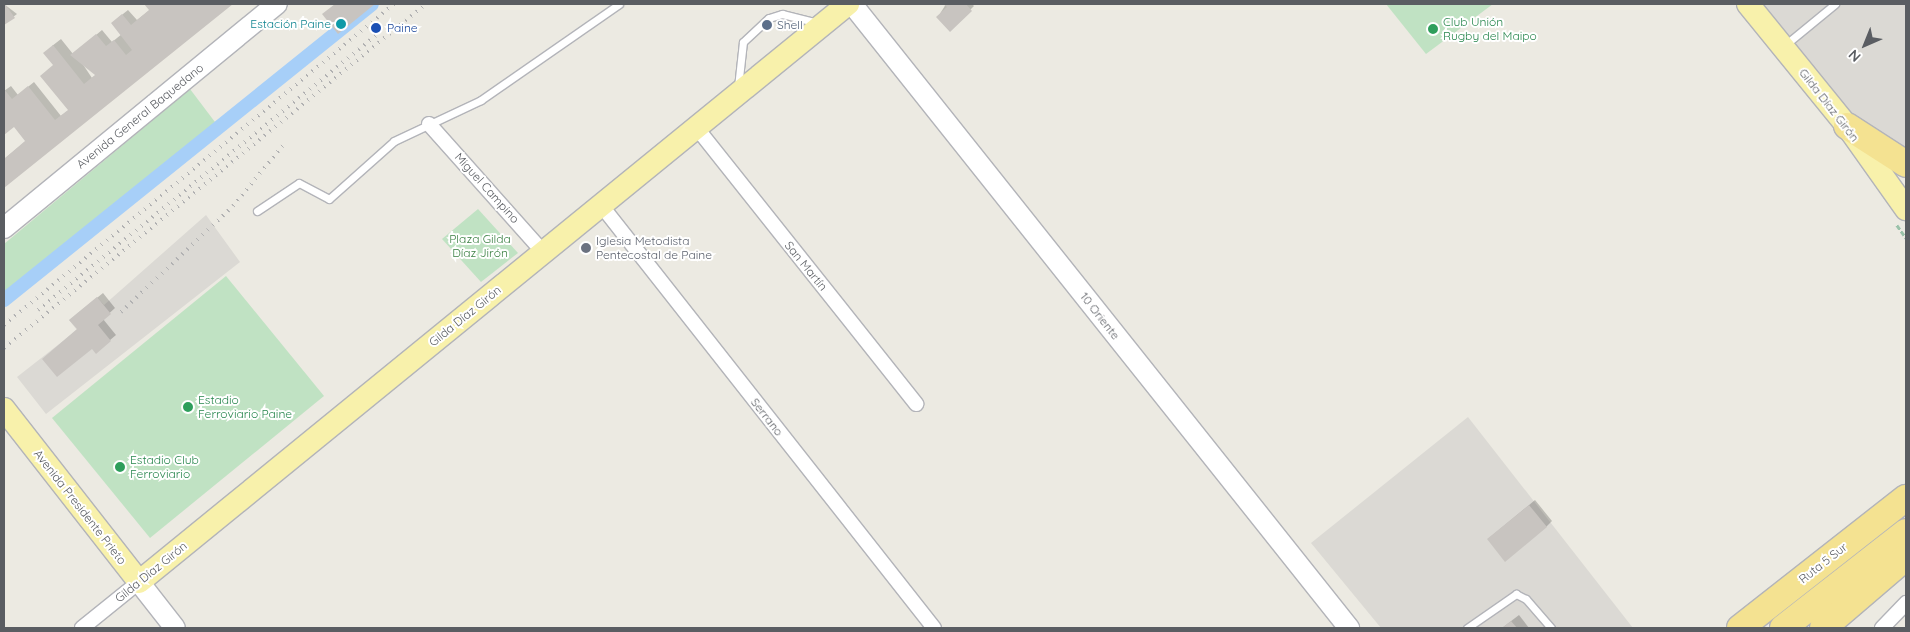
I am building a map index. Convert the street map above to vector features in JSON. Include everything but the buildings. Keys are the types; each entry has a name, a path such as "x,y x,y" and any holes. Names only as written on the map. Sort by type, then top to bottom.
{"highway":[{"path":"1847,126 1906,164"},
{"path":"1859,535 1906,477"},
{"name":"Ruta 5 Sur","path":"1740,628 1906,498"},
{"path":"1783,628 1906,532"},
{"path":"1823,628 1906,557"}],"main road":[{"name":"Gilda Díaz Girón","path":"139,582 848,4"},
{"name":"Gilda Díaz Girón","path":"1748,4 1847,126 1906,209"},
{"name":"Avenida Presidente Prieto","path":"4,409 139,582"}],"street":[{"name":"Avenida General Baquedano","path":"4,214 259,4"},
{"name":"Avenida General Baquedano","path":"4,228 277,4"},
{"name":"10 Oriente","path":"852,4 1349,628"},
{"name":"Miguel Campino","path":"430,124 543,252"},
{"name":"San Martín","path":"696,127 916,404"},
{"name":"Serrano","path":"601,205 934,628"},
{"name":"Gilda Díaz Girón","path":"82,628 139,582"},
{"name":"Avenida Presidente Prieto","path":"139,582 176,628"},
{"path":"1882,628 1906,603"}],"lane":[{"path":"257,211 299,183 329,199 394,141 511,82 619,4"},
{"path":"1782,46 1835,4"},
{"path":"737,94 743,42 769,18 782,14 822,25"},
{"path":"1467,628 1516,594 1526,599 1551,628"}],"shaded area":[{"path":"1759,4 1906,4 1906,148 1847,110"},
{"path":"206,215 240,262 46,414 17,377 77,330 69,320 97,297 104,305"},
{"path":"1468,417 1633,628 1381,628 1311,543"}],"green space":[{"name":"Club Unión Rugby del Maipo","path":"1386,4 1493,4 1426,54"},
{"path":"190,89 218,126 4,296 4,244"},
{"name":"Plaza Gilda Díaz Jirón","path":"478,209 518,253 481,282 442,239"},
{"name":"Estadio Ferroviario Paine","path":"226,276 324,396 150,538 52,418"}],"waterway":[{"path":"4,300 372,4"}],"railway":[{"path":"4,325 394,4"},
{"path":"4,348 426,4"},
{"path":"38,310 380,32"},
{"path":"121,312 233,206 284,144"}],"place":[{"name":"Estación Paine","path":"341,24"},
{"name":"Shell","path":"767,25"},
{"name":"Paine","path":"376,28"},
{"name":"Club Unión Rugby del Maipo","path":"1433,29"},
{"name":"Iglesia Metodista Pentecostal de Paine","path":"586,248"},
{"name":"Estadio Ferroviario Paine","path":"188,407"},
{"name":"Estadio Club Ferroviario","path":"120,467"}]}
